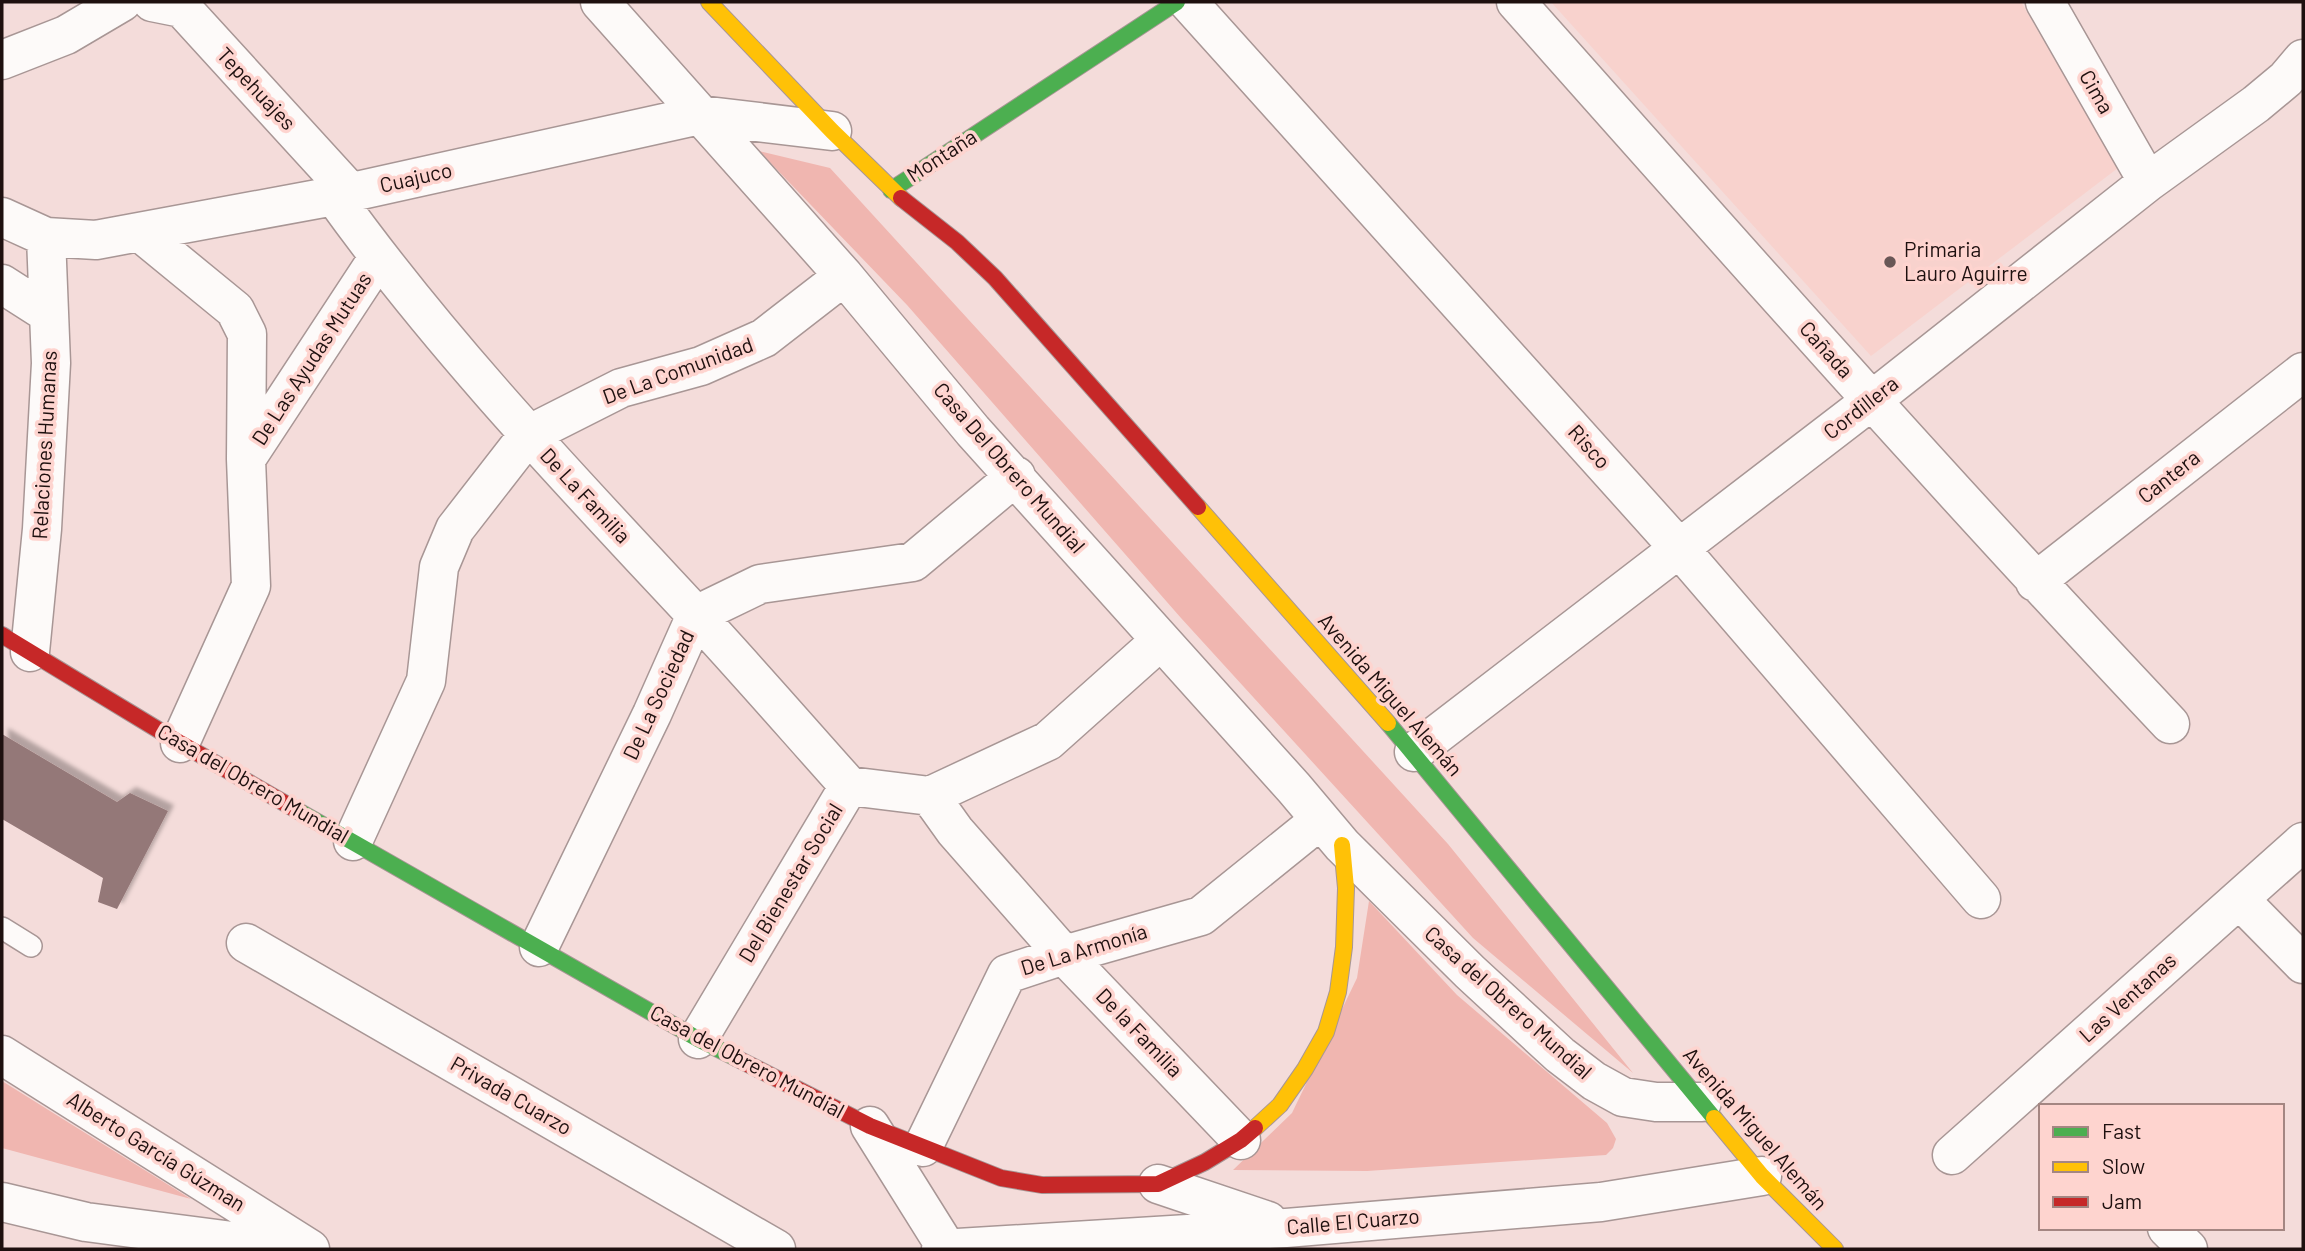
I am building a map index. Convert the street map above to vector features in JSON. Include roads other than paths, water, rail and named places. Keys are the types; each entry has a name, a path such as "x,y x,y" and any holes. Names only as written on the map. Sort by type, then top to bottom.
{"street":[{"path":"2,60 66,35 122,2"},
{"name":"Tepehuajes","path":"152,2 182,8 343,194"},
{"path":"600,2 700,114"},
{"name":"Montaña","path":"709,2 891,190 1177,2"},
{"name":"Risco","path":"1188,2 1679,548 1981,899"},
{"name":"Cañada","path":"1516,2 1871,401 2035,582 2170,724"},
{"name":"Cima","path":"2045,2 2148,182"},
{"name":"Cordillera","path":"1414,752 1871,401 2148,182 2256,104 2286,79 2303,60"},
{"name":"Cuajuco","path":"2,217 46,237 96,240 343,194 700,114 832,131"},
{"name":"Casa Del Obrero Mundial","path":"700,114 844,276 973,431 1294,788 1331,833"},
{"name":"Avenida Miguel Alemán","path":"891,190 957,242 995,278 1414,752 1762,1176 1835,1249"},
{"name":"De La Familia","path":"343,194 378,258 528,435 696,615 849,786"},
{"name":"De Las Ayudas Mutuas","path":"141,233 235,310 247,334 246,460 251,586 180,743"},
{"name":"Relaciones Humanas","path":"16,643 42,529 51,363 46,237"},
{"name":"De Las Ayudas Mutuas","path":"246,460 378,258"},
{"name":"De La Comunidad","path":"353,841 426,681 439,567 455,529 528,435 621,388 701,366 764,338 844,276"},
{"path":"2,284 49,314"},
{"name":"Cantera","path":"2035,582 2303,372"},
{"name":"De La Sociedad","path":"539,947 652,714 696,615 760,584 914,562 1016,477"},
{"path":"930,796 1048,741 1160,641"},
{"name":"Casa del Obrero Mundial","path":"16,643 180,743 698,1039 870,1126 1001,1178 1042,1185 1158,1184 1205,1162 1241,1140 1280,1105 1306,1069 1326,1032 1338,992 1344,947 1346,888 1331,833"},
{"name":"Del Bienestar Social","path":"698,1039 849,786 930,796"},
{"name":"De la Familia","path":"930,796 955,831 1064,955 1241,1140"},
{"name":"Casa del Obrero Mundial","path":"1331,833 1470,972 1560,1055 1594,1081 1623,1097 1656,1102 1702,1102"},
{"name":"De La Armonía","path":"923,1147 1007,974 1201,916 1331,833"},
{"name":"Las Ventanas","path":"1952,1155 2038,1096 2239,899 2303,842"},
{"path":"2239,899 2303,964"},
{"name":"Privada Cuarzo","path":"246,943 776,1249"},
{"name":"Alberto García Gúzman","path":"2,1055 310,1249"},
{"path":"870,1126 947,1249"},
{"name":"Calle El Cuarzo","path":"941,1249 1286,1227 1601,1202 1762,1176"},
{"path":"1158,1184 1286,1227"},
{"name":"Alberto García Gúzman","path":"2,1202 86,1222 292,1249"},
{"path":"2169,1230 2188,1249"}],"lane":[{"path":"2,928 31,946"}],"place":[{"name":"Primaria Lauro Aguirre","path":"1890,262"}]}
